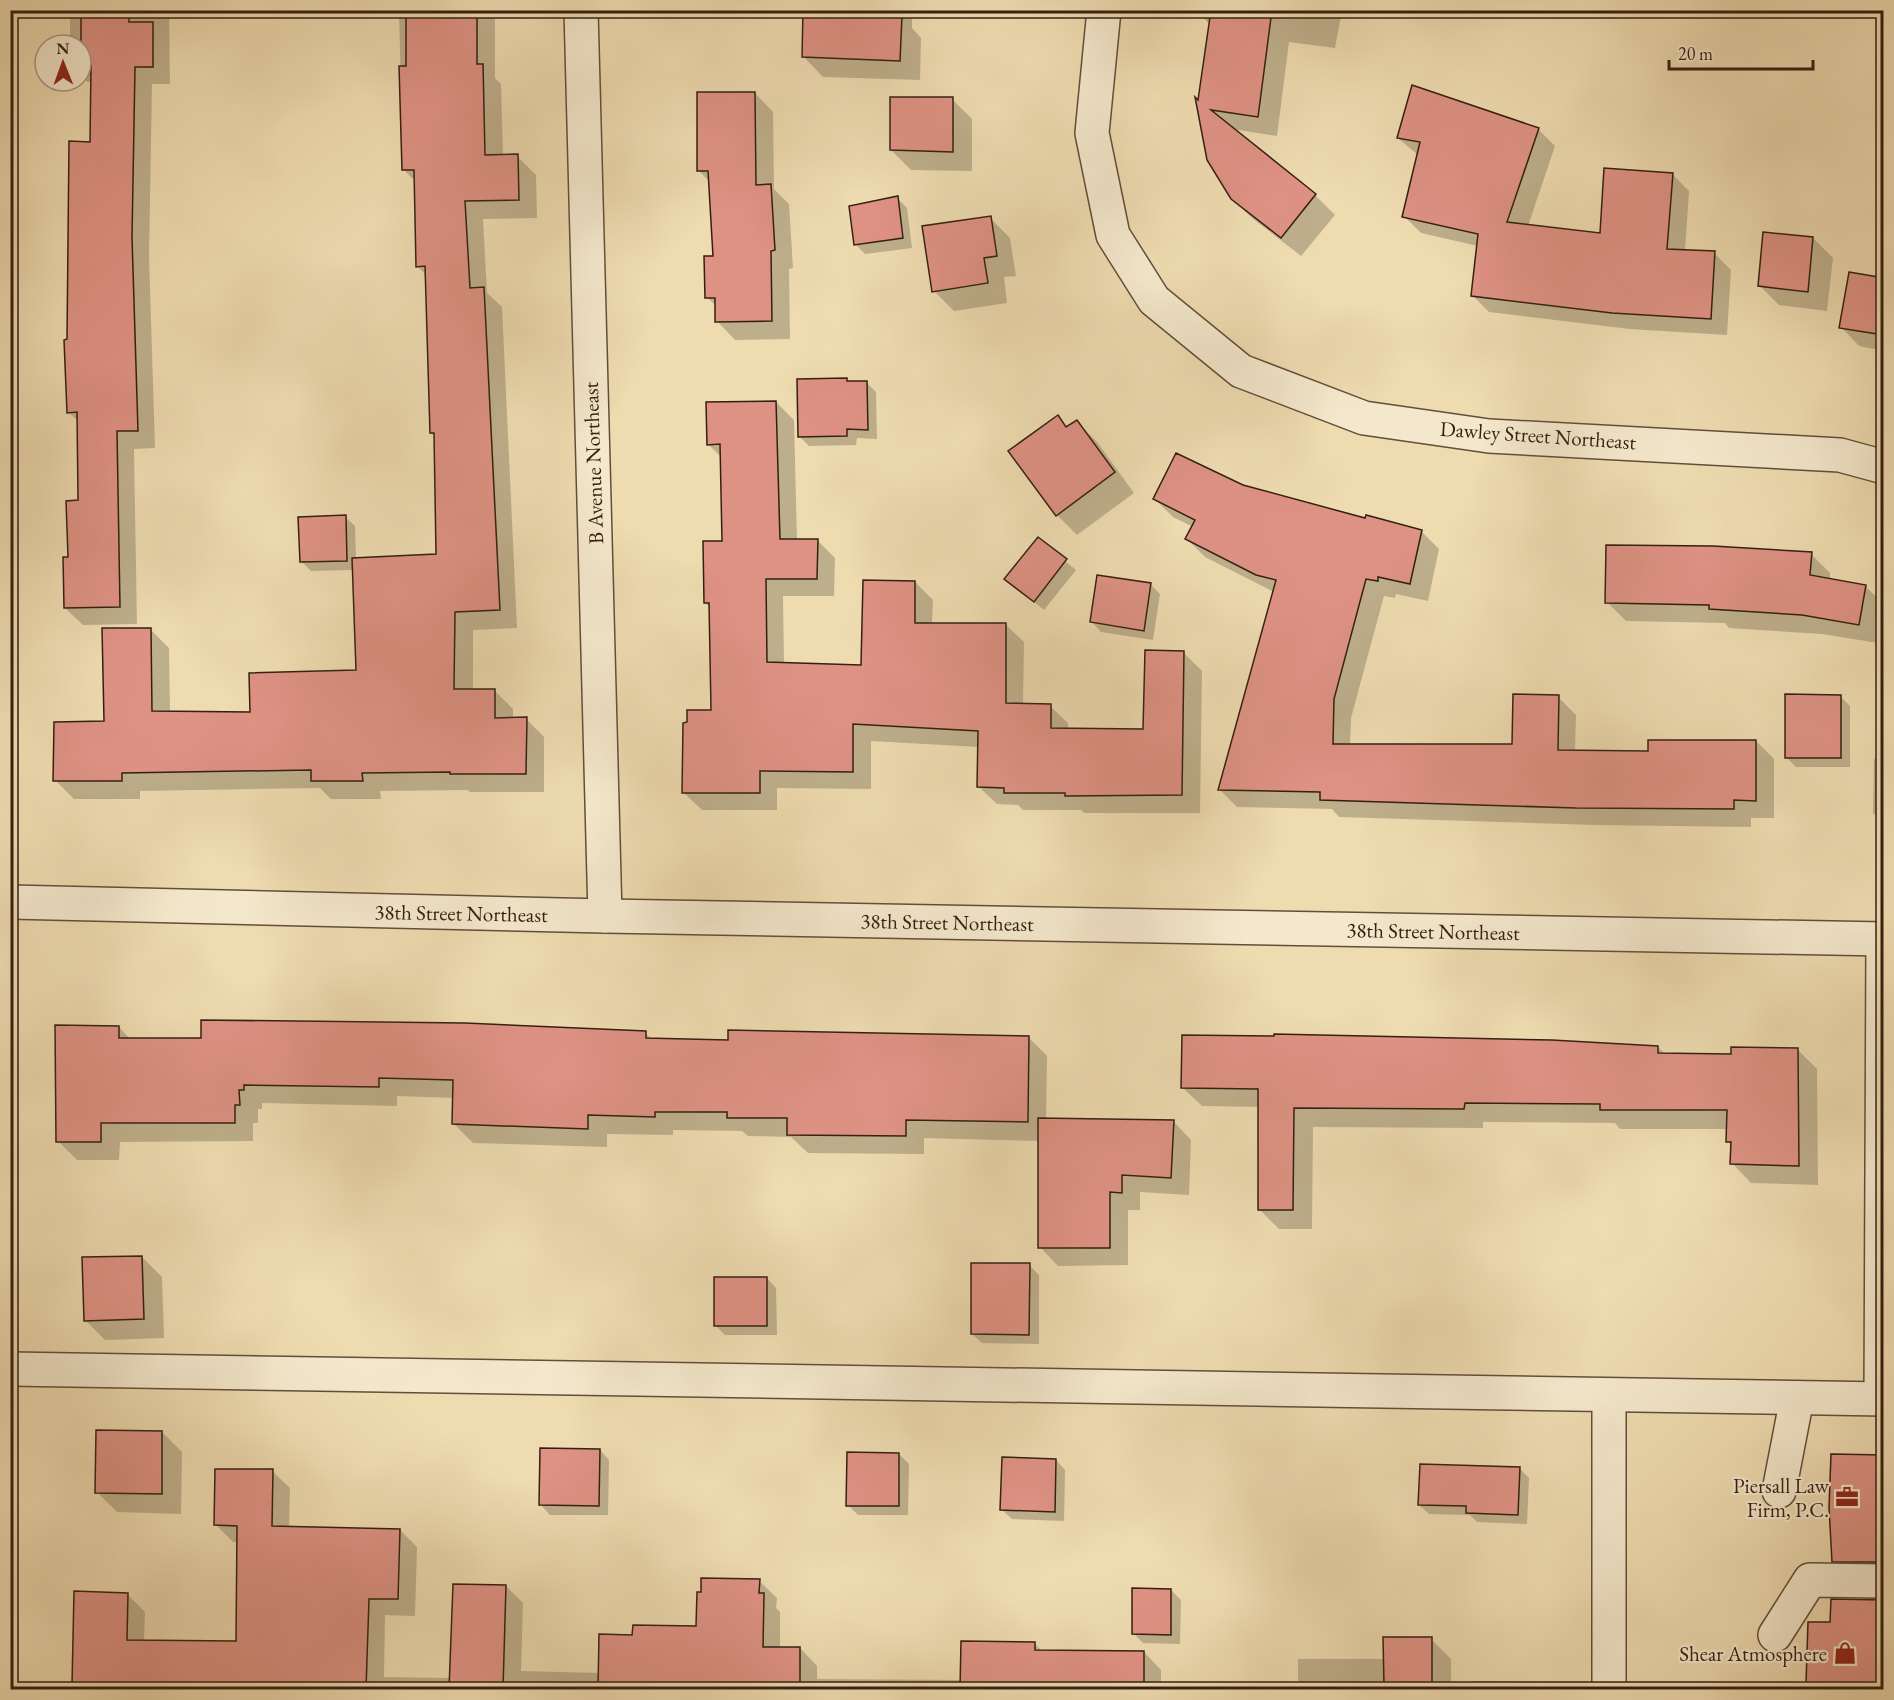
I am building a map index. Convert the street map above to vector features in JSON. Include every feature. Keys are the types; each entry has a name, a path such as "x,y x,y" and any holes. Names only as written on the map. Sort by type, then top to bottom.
{"street":[{"name":"B Avenue Northeast","path":"581,10 605,916"},
{"name":"Dawley Street Northeast","path":"1104,10 1092,133 1113,235 1154,300 1241,371 1364,418 1489,436 1840,455 1884,467"},
{"name":"38th Street Northeast","path":"10,902 605,916 1883,939"},
{"path":"10,1369 1882,1399 1883,939"},
{"path":"1609,1395 1609,1689"},
{"path":"1779,1491 1797,1398"},
{"path":"1775,1635 1810,1580 1884,1581"}],"building":[{"path":"81,10 129,10 129,22 153,22 153,67 135,67 132,237 138,431 117,431 120,607 64,608 63,557 68,557 66,501 78,500 77,412 67,413 64,340 67,339 69,141 90,142 91,93 93,93 93,33 81,33"},
{"path":"406,10 477,10 477,64 483,64 485,155 518,154 519,200 465,201 470,288 484,287 500,610 455,612 454,689 495,689 495,718 527,717 526,774 362,773 363,781 311,781 311,770 122,773 122,781 53,781 54,722 104,721 102,628 151,628 152,711 250,712 249,673 356,670 352,558 436,554 434,433 430,433 425,266 416,267 414,170 402,170 399,66 406,66"},
{"path":"803,10 892,10 892,16 902,16 900,61 802,57"},
{"path":"1211,10 1272,10 1258,117 1211,110 1316,194 1281,238 1231,199 1207,160 1195,97 1198,100"},
{"path":"1412,85 1539,128 1507,222 1600,233 1604,168 1673,173 1667,249 1715,251 1711,319 1612,313 1471,296 1478,234 1402,217 1420,142 1397,138"},
{"path":"697,92 755,92 756,185 771,184 775,250 771,251 772,321 715,322 715,298 705,298 704,256 713,256 708,171 697,171"},
{"path":"890,97 953,97 953,152 890,150"},
{"path":"898,196 903,238 854,245 849,206"},
{"path":"991,216 997,256 984,258 988,283 932,292 922,226"},
{"path":"1763,232 1813,237 1808,292 1758,286"},
{"path":"1849,272 1884,278 1884,335 1839,328"},
{"path":"847,378 847,381 867,381 868,430 847,429 847,436 798,437 797,379"},
{"path":"776,401 780,539 818,539 817,579 766,579 767,662 861,665 863,580 915,581 915,623 1006,623 1006,703 1051,704 1051,728 1143,729 1145,650 1184,651 1182,795 1065,796 1065,793 1004,793 1004,788 977,787 978,731 853,724 853,772 760,771 760,793 682,793 683,723 687,722 687,710 711,710 709,603 704,603 703,541 722,541 720,444 707,445 706,402"},
{"path":"1058,415 1066,427 1077,420 1115,472 1056,516 1008,451"},
{"path":"1176,453 1243,485 1365,518 1366,515 1422,530 1410,584 1378,577 1378,581 1366,579 1334,699 1333,744 1512,744 1513,694 1559,695 1558,750 1648,751 1648,740 1756,740 1756,801 1734,800 1734,809 1576,808 1320,800 1320,792 1218,790 1276,580 1256,575 1185,539 1195,520 1153,499"},
{"path":"346,515 347,561 300,562 298,517"},
{"path":"1038,537 1067,559 1034,602 1004,579"},
{"path":"1606,545 1713,546 1812,552 1810,575 1866,585 1859,625 1802,615 1709,609 1709,605 1605,603"},
{"path":"1097,575 1151,583 1144,631 1090,622"},
{"path":"1785,694 1841,695 1841,758 1785,758"},
{"path":"201,1020 465,1023 646,1031 646,1038 728,1040 728,1030 1029,1036 1028,1122 906,1120 906,1136 787,1135 787,1118 727,1118 727,1112 655,1112 655,1117 588,1115 588,1129 452,1124 453,1080 379,1078 379,1087 244,1085 244,1090 239,1090 240,1105 235,1105 235,1123 101,1123 101,1142 56,1142 55,1025 119,1026 119,1038 201,1038"},
{"path":"1274,1034 1552,1040 1658,1046 1658,1053 1731,1054 1731,1047 1798,1048 1799,1166 1730,1164 1731,1142 1726,1142 1727,1110 1600,1110 1600,1104 1465,1103 1464,1109 1294,1108 1293,1210 1258,1210 1258,1089 1181,1088 1182,1035 1274,1036"},
{"path":"1038,1118 1174,1120 1171,1178 1122,1175 1122,1193 1110,1192 1110,1248 1038,1248"},
{"path":"142,1256 144,1319 84,1321 82,1257"},
{"path":"971,1263 1030,1263 1029,1335 971,1334"},
{"path":"714,1277 767,1277 767,1326 714,1326"},
{"path":"96,1430 162,1431 162,1494 95,1493"},
{"path":"540,1448 600,1449 599,1506 539,1505"},
{"path":"847,1452 899,1453 899,1506 846,1506"},
{"name":"Piersall Law Firm, P.C.","path":"1831,1454 1884,1455 1884,1562 1832,1562 1829,1508"},
{"path":"1002,1457 1056,1459 1055,1512 1000,1510"},
{"path":"1420,1464 1520,1467 1518,1515 1466,1513 1466,1506 1418,1505"},
{"path":"215,1469 273,1469 272,1526 400,1529 398,1599 369,1599 366,1689 78,1689 78,1685 72,1685 74,1591 128,1593 127,1640 236,1641 237,1526 214,1525"},
{"path":"701,1578 760,1579 759,1593 764,1593 763,1647 800,1647 800,1689 598,1689 599,1634 632,1635 633,1625 696,1626 697,1592 701,1592"},
{"path":"453,1584 506,1585 503,1689 449,1689"},
{"path":"1132,1588 1171,1589 1171,1635 1132,1634"},
{"name":"Shear Atmosphere","path":"1831,1599 1884,1600 1884,1687 1806,1684 1808,1622 1830,1622"},
{"path":"1383,1637 1432,1637 1432,1686 1384,1686"},
{"path":"961,1641 1035,1642 1035,1650 1144,1651 1144,1689 960,1689"}],"place":[{"name":"Piersall Law Firm, P.C.","path":"1847,1497"},
{"name":"Shear Atmosphere","path":"1845,1653"}]}
